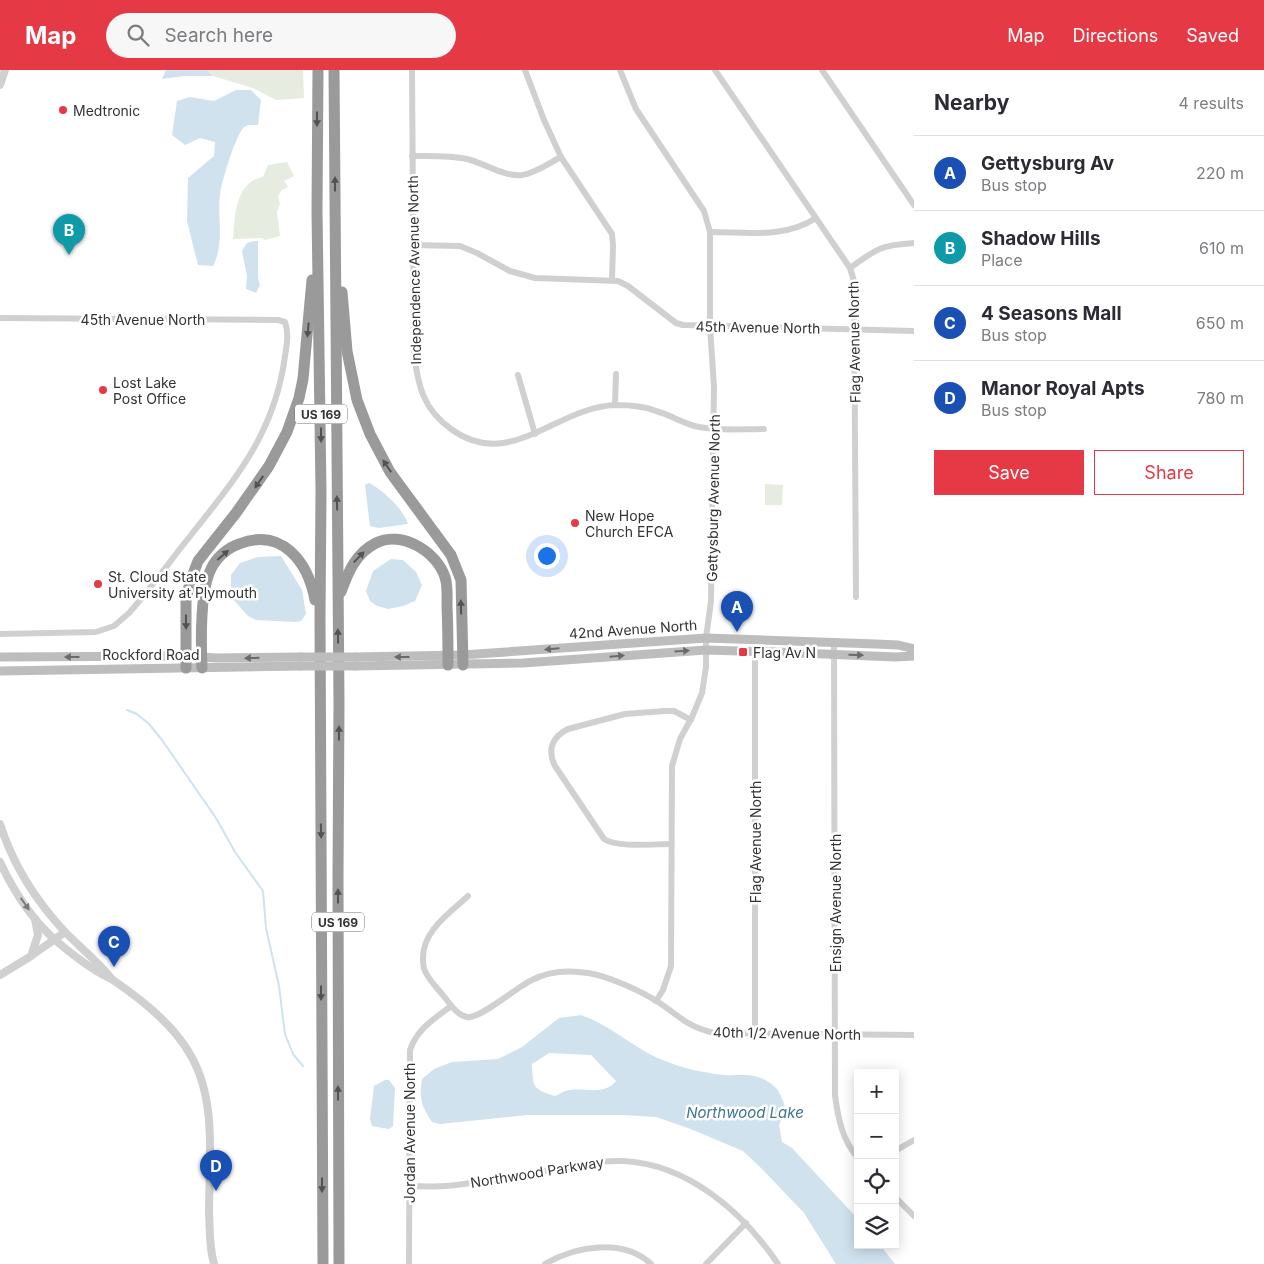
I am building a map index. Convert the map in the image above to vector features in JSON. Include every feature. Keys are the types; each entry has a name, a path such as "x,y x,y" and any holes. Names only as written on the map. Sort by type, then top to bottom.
{"highway":[{"name":"US 169","path":"318,70 317,211 321,482 323,1264"},
{"name":"US 169","path":"334,70 338,600 339,1264"},
{"path":"186,668 186,600 198,560 253,490 269,466 287,432 299,398 307,346 317,211"},
{"path":"335,232 340,262 347,351 356,400 384,462 451,555 460,580 463,660"},
{"path":"201,662 204,587 213,565 235,545 250,540 278,542 293,554 304,565 310,577 320,617"},
{"path":"338,600 352,565 377,542 398,540 422,548 433,556 446,578 448,661"}],"main road":[{"name":"42nd Avenue North","path":"355,662 463,660 706,638 898,645 914,649"},
{"name":"42nd Avenue North","path":"463,660 523,663 706,650 895,657 914,656"},
{"name":"Rockford Road","path":"0,657 186,656 201,662 355,662"},
{"name":"Rockford Road","path":"0,670 186,668 201,662"}],"street":[{"path":"0,85 5,70"},
{"name":"Independence Avenue North","path":"412,70 414,353 420,390 432,412 442,423 466,438 479,442 493,444 508,443 535,434 576,413 615,405 658,411 690,425 714,428 764,429"},
{"path":"525,70 544,120 561,157 612,234 612,280"},
{"name":"Gettysburg Avenue North","path":"620,70 636,109 704,211 710,232 710,327 714,387 711,601 706,638 705,680 702,693 691,720 680,739 672,766 671,966 663,990 656,1001"},
{"name":"Flag Avenue North","path":"715,70 850,268 855,289 856,597"},
{"path":"822,70 914,205"},
{"path":"412,156 457,157 521,175 538,169 561,157"},
{"path":"710,232 773,233 798,228 816,218"},
{"path":"850,268 881,248 889,245 914,243"},
{"name":"45th Avenue North","path":"413,245 460,246 510,271 535,278 612,280 628,286 676,323 690,326 914,331"},
{"name":"45th Avenue North","path":"0,318 259,319 285,322 288,330 282,377 269,417 256,447 236,478 125,617 114,626 90,633 0,634"},
{"path":"615,405 616,374"},
{"path":"518,375 535,434"},
{"name":"Ensign Avenue North","path":"834,642 835,1095 840,1127 854,1152"},
{"name":"Flag Avenue North","path":"755,651 755,1033"},
{"path":"671,844 618,844 609,842 600,834 555,766 550,752 556,737 568,729 634,713 674,712 691,720"},
{"path":"0,824 10,852 30,890 65,932 102,967 112,980"},
{"path":"0,862 14,888 35,917 55,939 99,973 112,980 172,1029 184,1042 200,1073 209,1112 210,1241 214,1264"},
{"path":"451,1006 425,973 422,952 430,933 468,896"},
{"path":"31,956 38,932 35,917"},
{"path":"0,975 65,932"},
{"name":"40th 1/2 Avenue North","path":"451,1006 461,1015 474,1017 534,979 562,971 591,973 629,987 656,1001 689,1025 714,1033 914,1035"},
{"name":"Jordan Avenue North","path":"409,1264 410,1050 412,1042 422,1028 451,1006"},
{"path":"899,1149 914,1140"},
{"name":"Northwood Parkway","path":"408,1186 460,1184 606,1161 632,1162 656,1167 695,1184 715,1197 746,1224 768,1248 778,1264"},
{"path":"899,1201 914,1216"},
{"path":"706,1264 746,1224"},
{"path":"545,1264 575,1251 610,1248 630,1251 651,1264"}],"shaded area":[{"path":"207,70 303,70 304,98 276,100 253,88 213,76"},
{"path":"287,162 294,176 284,181 288,187 282,190 278,196 280,204 277,212 280,236 265,240 262,238 233,239 236,208 246,186 253,180 263,177 268,165"},
{"path":"765,484 783,485 782,505 765,505"}],"water":[{"path":"166,70 207,70 213,76 185,76 162,79"},
{"path":"236,90 251,90 261,100 258,125 248,125 243,128 236,141 223,179 219,203 220,239 217,257 213,266 198,265 187,221 188,178 214,156 215,142 200,138 185,145 172,135 177,101 190,97 214,101"},
{"path":"258,241 258,278 260,285 256,293 246,289 247,276 242,251 247,243"},
{"path":"369,483 392,501 408,524 379,528 370,526 365,485"},
{"path":"281,556 302,590 306,614 301,621 295,622 256,620 248,616 231,597 231,575 240,563 258,557"},
{"path":"391,559 403,560 416,572 422,585 415,601 388,609 377,606 370,601 366,591 373,571"},
{"name":"Northwood Lake","path":"581,1015 604,1025 645,1052 682,1067 717,1074 752,1076 772,1084 780,1094 786,1109 779,1125 782,1142 792,1148 854,1215 854,1249 883,1249 895,1264 836,1264 804,1213 743,1151 656,1117 527,1115 440,1124 432,1122 423,1106 421,1092 422,1079 434,1069 452,1062 498,1059 522,1047 559,1018","holes":["549,1053 591,1055 616,1081 606,1088 568,1090 555,1096 535,1086 532,1064"]},
{"path":"389,1080 395,1088 393,1126 389,1129 372,1126 370,1119 374,1086"}],"waterway":[{"path":"127,710 137,714 149,724 162,740 216,818 235,852 263,891 266,928 279,986 285,1034 293,1054 303,1066"}],"place":[{"name":"Medtronic","path":"63,110"},
{"name":"Shadow Hills","path":"69,255"},
{"name":"Lost Lake Post Office","path":"103,390"},
{"name":"New Hope Church EFCA","path":"575,523"},
{"name":"St. Cloud State University at Plymouth","path":"98,584"},
{"name":"Gettysburg Av","path":"737,632"},
{"name":"Flag Av N","path":"743,652"},
{"name":"4 Seasons Mall","path":"114,967"},
{"name":"Manor Royal Apts","path":"216,1191"}]}
